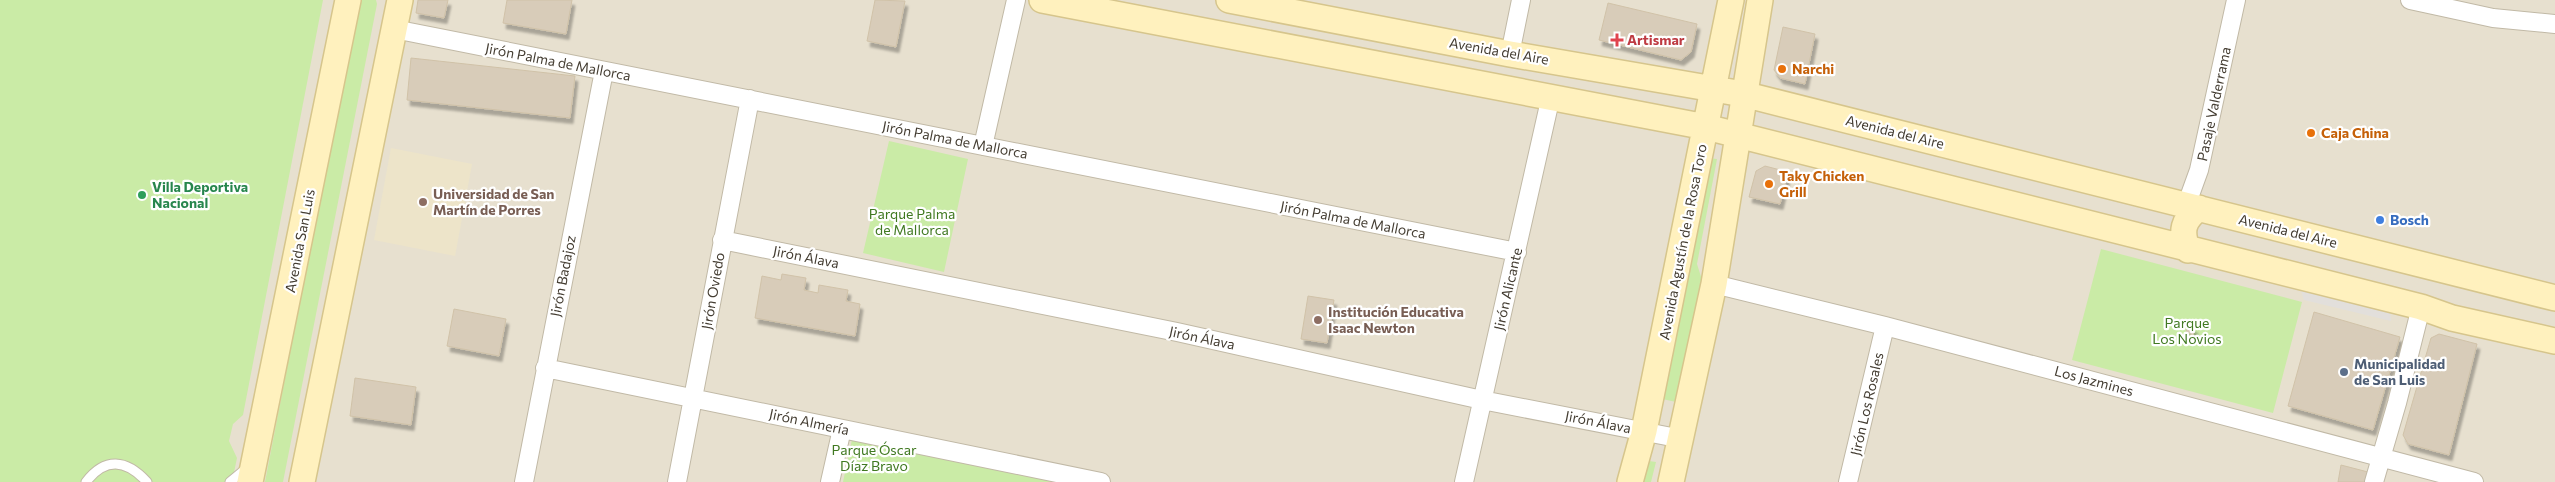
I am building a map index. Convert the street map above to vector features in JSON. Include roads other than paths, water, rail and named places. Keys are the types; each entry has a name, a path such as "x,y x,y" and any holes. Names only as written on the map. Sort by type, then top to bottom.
{"main road":[{"name":"Avenida San Luis","path":"252,473 348,0"},
{"path":"302,482 400,0"},
{"path":"1042,0 1551,96 1694,125 2420,307 2452,318 2555,341"},
{"name":"Avenida del Aire","path":"1229,0 1510,54 1743,94 2555,298"},
{"name":"Avenida Agustín de la Rosa Toro","path":"1630,482 1644,431 1694,125 1712,89 1731,0"},
{"path":"1670,482 1682,439 1714,284 1736,135 1760,0"},
{"path":"2188,250 2183,237 2183,228 2193,207"},
{"path":"2513,331 2537,326 2555,327"}],"street":[{"path":"983,146 1016,0"},
{"path":"1510,54 1520,0"},
{"name":"Pasaje Valderrama","path":"2193,207 2199,170 2236,0"},
{"path":"2410,0 2492,18 2555,24"},
{"name":"Jirón Palma de Mallorca","path":"394,29 1517,252"},
{"name":"Jirón Badajoz","path":"524,482 604,71"},
{"name":"Jirón Alicante","path":"1464,482 1551,96"},
{"name":"Jirón Oviedo","path":"677,482 750,99"},
{"name":"Jirón Álava","path":"722,240 1177,332 1482,400 1682,439"},
{"name":"Los Jazmines","path":"1714,284 1885,326 2474,482"},
{"path":"2374,482 2420,307"},
{"name":"Jirón Los Rosales","path":"1851,481 1885,326"},
{"name":"Jirón Almería","path":"545,368 1101,482"},
{"path":"830,482 842,429"}],"lane":[{"path":"86,482 96,470 108,463 124,465 141,475 147,482"},
{"path":"230,482 252,473"}],"place":[{"name":"Artismar","path":"1617,40"},
{"name":"Narchi","path":"1782,69"},
{"name":"Caja China","path":"2311,133"},
{"name":"Taky Chicken Grill","path":"1769,184"},
{"name":"Villa Deportiva Nacional","path":"142,195"},
{"name":"Universidad de San Martín de Porres","path":"423,202"},
{"name":"Bosch","path":"2380,220"},
{"name":"Institución Educativa Isaac Newton","path":"1318,320"},
{"name":"Municipalidad de San Luis","path":"2344,372"}],"park label":[{"name":"Parque Palma de Mallorca","path":"912,222"},
{"name":"Parque Los Novios","path":"2187,332"},
{"name":"Parque Óscar Díaz Bravo","path":"874,458"}]}
